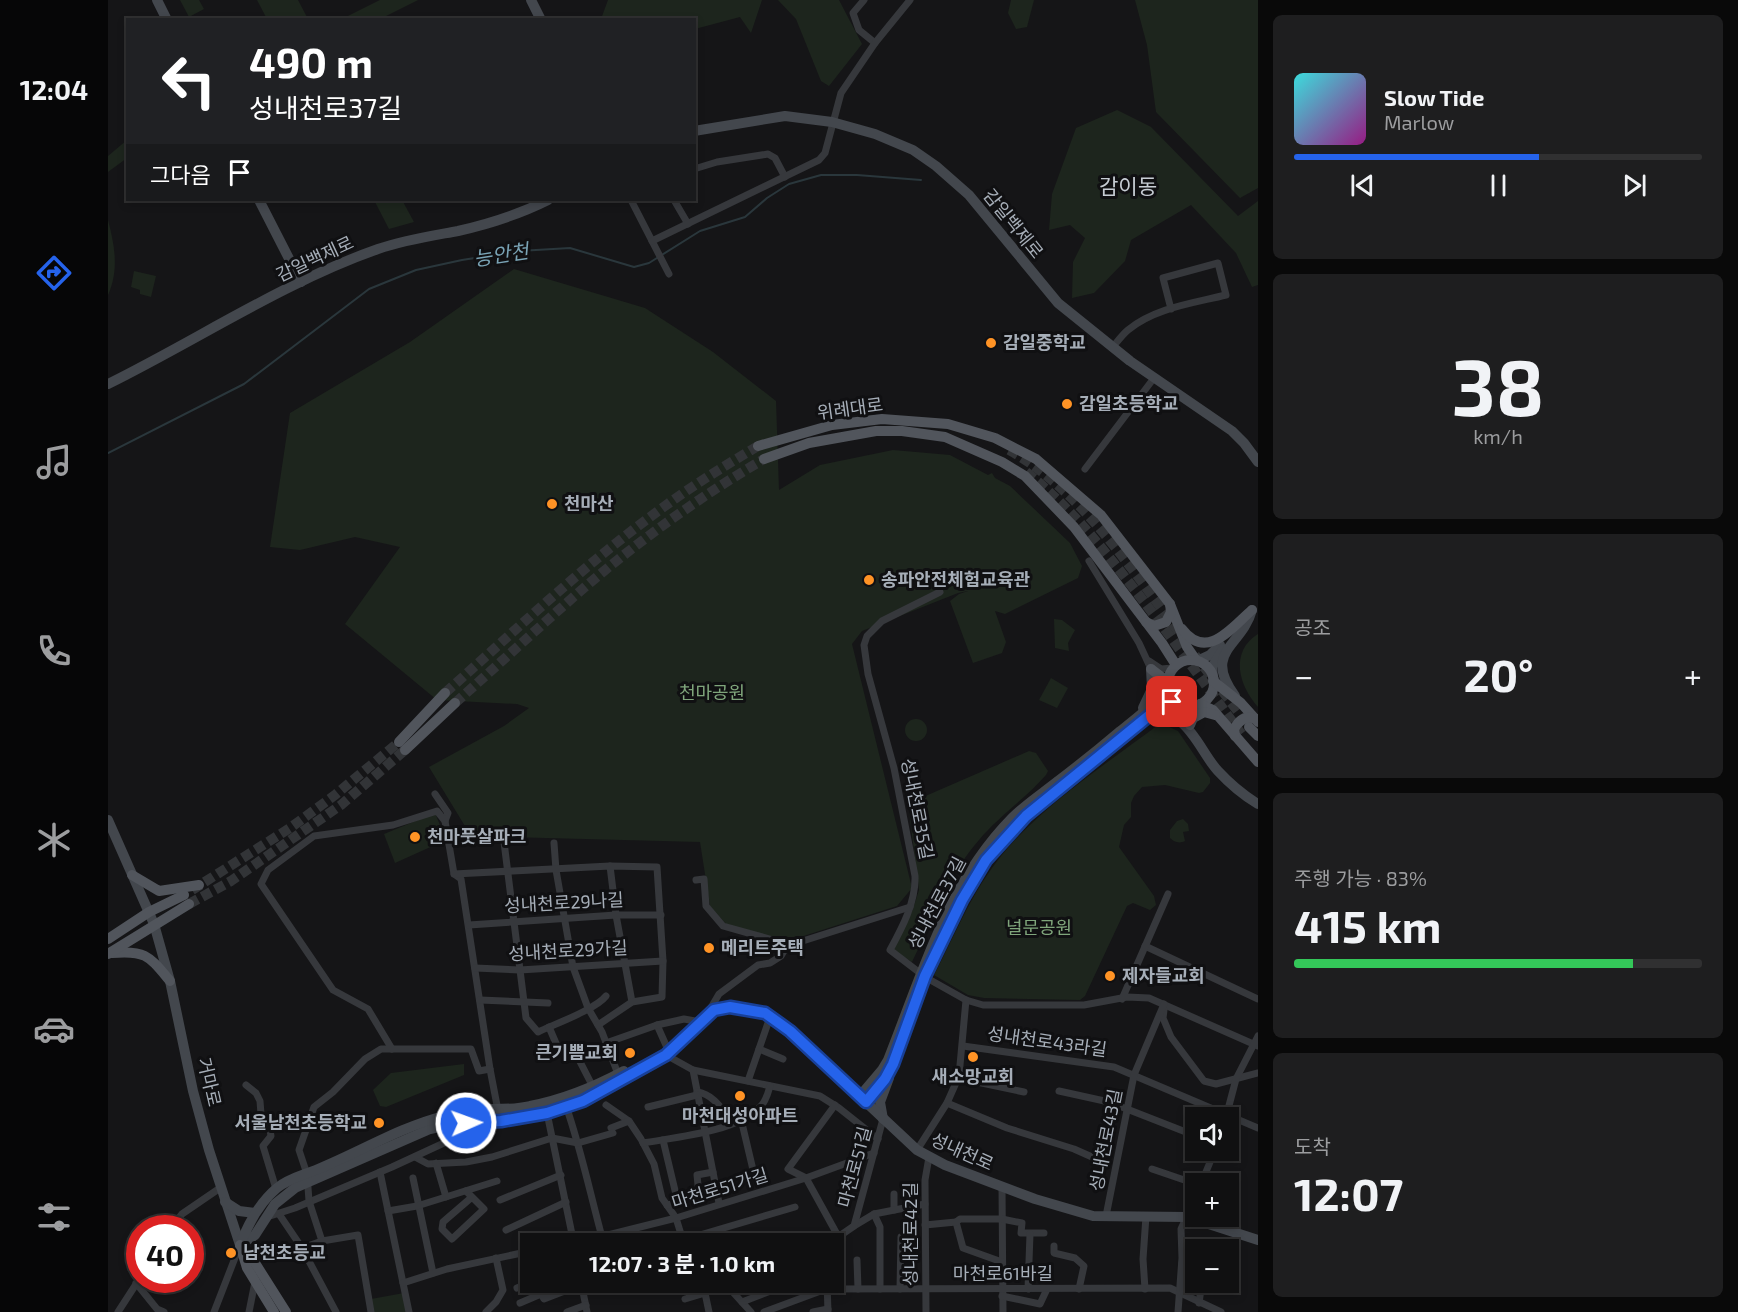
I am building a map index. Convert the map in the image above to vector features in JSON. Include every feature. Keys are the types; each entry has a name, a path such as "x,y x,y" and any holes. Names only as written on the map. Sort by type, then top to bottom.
{"main road":[{"path":"156,0 166,18"},
{"path":"531,0 540,18"},
{"name":"감일백제로","path":"696,131 785,116 832,122 875,134 913,150 936,166 969,195 1058,303 1112,348 1232,431 1258,462"},
{"path":"260,201 301,282"},
{"name":"감일백제로","path":"108,384 301,282 376,250 400,242 483,225 546,201"},
{"name":"위례대로","path":"758,446 832,425 882,419 948,424 995,438 1036,459 1101,515 1170,604 1187,647 1197,661"},
{"name":"위례대로","path":"764,459 809,443 876,431 902,431 945,437 978,450 1025,476 1074,527 1167,649 1174,667"},
{"path":"1145,622 1154,626 1166,622 1171,612 1170,604"},
{"path":"1180,626 1191,639 1208,643 1220,639 1255,605"},
{"path":"1190,729 1190,715 1198,704 1210,695 1213,679 1212,667 1226,642 1255,605"},
{"path":"1255,605 1247,624 1231,642 1223,661 1223,678 1241,703 1258,762"},
{"path":"1226,642 1203,659 1184,661 1174,667 1168,683 1170,694 1216,769 1229,783 1258,804"},
{"path":"1197,661 1207,667 1213,679 1241,703"},
{"path":"1150,665 1168,683"},
{"path":"1132,722 1148,700 1152,689 1150,665"},
{"name":"성내천로37길","path":"1069,777 1158,698 1168,683"},
{"path":"446,693 402,746 454,704"},
{"path":"1177,702 1188,706 1198,704 1213,710 1223,722"},
{"name":"성내천로37길","path":"863,1099 888,1060 957,893 977,861 1012,818 1165,704 1177,702"},
{"path":"1190,729 1193,718 1204,712 1215,714 1223,722 1248,728 1258,736"},
{"path":"1146,719 1156,716 1169,717 1190,729"},
{"path":"1248,728 1258,752"},
{"name":"거마로","path":"108,820 154,924 170,981 194,1091 225,1203 247,1268 274,1312"},
{"path":"132,875 159,891 199,885"},
{"path":"108,939 149,912 186,900 108,954"},
{"path":"108,954 140,952 170,981"},
{"name":"성내천로37길","path":"863,1099 890,1072 923,975"},
{"name":"성내천로","path":"260,1215 276,1188 293,1178 307,1178 430,1130 453,1124 547,1113 583,1101 668,1054 714,1010 730,1007 765,1013 790,1031 917,1150 945,1165 1044,1202 1094,1216 1185,1216"},
{"name":"성내천로","path":"240,1245 248,1223 307,1178 432,1120 479,1109 497,1118 592,1085 648,1059 668,1054"},
{"path":"883,1119 880,1102 890,1078 890,1072"},
{"path":"225,1203 239,1211 260,1215"},
{"name":"성내천로","path":"1220,1227 1258,1240"},
{"name":"거마로","path":"240,1245 255,1263 286,1312"}],"street":[{"path":"864,0 853,13 859,30 875,44"},
{"path":"654,245 688,224 819,160 825,153 841,93 875,44 910,0"},
{"path":"696,168 717,162 768,154 775,158 785,177"},
{"path":"632,201 669,274"},
{"path":"675,201 688,224"},
{"path":"1112,348 1128,330 1145,319 1171,309 1226,294 1218,263 1163,278 1171,309"},
{"path":"1085,469 1154,378"},
{"path":"1089,561 1150,665 1161,669 1174,667"},
{"name":"성내천로35길","path":"923,975 890,950 901,931 915,889 915,876 894,768 868,674 864,645 867,636 882,621 940,592"},
{"path":"260,1215 279,1214 415,1157 497,1118 461,879 454,874 446,821 448,813 435,794"},
{"path":"392,1049 368,1009 333,990 261,884 268,870 314,836 393,825 437,811 446,821"},
{"path":"504,842 526,1017 538,1032 588,1008 605,999 606,996"},
{"path":"554,843 556,870 573,967 588,1008 598,1025 618,1074"},
{"path":"454,874 610,866 657,867 663,961 662,996 632,1002 598,1025"},
{"path":"610,866 616,915 632,1002"},
{"path":"696,880 704,879 706,906 723,926 787,946"},
{"path":"1122,999 1168,894"},
{"path":"704,1020 719,994 758,965 770,963 781,956 787,946 909,907"},
{"name":"성내천로29나길","path":"469,924 616,915 661,915"},
{"path":"1145,946 1258,999"},
{"name":"성내천로29가길","path":"475,968 520,970 663,961"},
{"path":"923,975 966,1000 982,1005 1084,1005 1122,999 1127,996 1149,998 1256,1045"},
{"path":"480,1000 548,1003"},
{"path":"917,1150 947,1103 958,1078 966,1000"},
{"path":"1164,1004 1163,1018 1172,1037 1204,1081 1216,1084 1258,1073"},
{"name":"성내천로43길","path":"1107,1216 1134,1075 1164,1004"},
{"path":"748,1081 770,1017"},
{"name":"성내천로","path":"606,1043 657,1025 684,1019 704,1020"},
{"path":"657,1025 668,1054 693,1070 820,1096 878,1139"},
{"path":"549,1027 558,1048 575,1052 592,1085"},
{"path":"1228,1107 1236,1079 1256,1045 1258,1036"},
{"name":"성내천로43라길","path":"963,1046 1114,1066 1206,1107"},
{"path":"322,1241 309,1201 307,1178 299,1150 314,1107 333,1092 365,1059 381,1049 471,1049 479,1071 490,1069"},
{"path":"759,1049 783,1059"},
{"path":"693,1070 719,1203"},
{"path":"958,1078 1024,1092"},
{"path":"246,1085 256,1093 260,1101 261,1114 270,1130 271,1136 263,1146 276,1188"},
{"path":"643,1143 734,1123 761,1106 770,1086"},
{"path":"1059,1092 1109,1102 1185,1132"},
{"path":"648,1107 704,1093 712,1098 734,1123"},
{"path":"947,1103 1007,1128 1074,1149 1101,1161"},
{"path":"606,1105 629,1121 643,1143 654,1164 662,1198 676,1218 681,1233"},
{"path":"835,1105 788,1169 806,1178 836,1233"},
{"path":"566,1106 601,1233"},
{"path":"547,1113 571,1233"},
{"path":"741,1119 754,1174"},
{"name":"마천로51길","path":"843,1233 854,1226 883,1119"},
{"path":"415,1157 428,1164 466,1162 492,1157 552,1138 578,1143 612,1131 629,1121"},
{"name":"성내천로43라길","path":"1239,1121 1258,1128"},
{"path":"663,1140 678,1203 667,1205"},
{"name":"마천로51가길","path":"618,1233 676,1218 806,1178 874,1153"},
{"name":"성내천로42길","path":"926,1312 925,1180 929,1157"},
{"path":"436,1164 446,1197"},
{"path":"1152,1169 1185,1180"},
{"path":"380,1172 409,1312"},
{"path":"698,1185 697,1175 713,1172"},
{"path":"500,1200 561,1175"},
{"path":"413,1178 417,1206 433,1273"},
{"path":"388,1211 469,1194 496,1181"},
{"path":"1002,1187 1003,1312"},
{"path":"181,1215 220,1188"},
{"path":"469,1194 484,1209 452,1239 442,1229 443,1222 469,1194"},
{"path":"894,1194 894,1210"},
{"path":"506,1230 566,1202"},
{"path":"854,1226 874,1214 925,1204"},
{"path":"713,1233 795,1207"},
{"path":"279,1214 302,1248 336,1312"},
{"path":"874,1214 880,1227 880,1289"},
{"path":"1145,1288 1143,1259 1146,1216"},
{"path":"925,1225 956,1222 960,1219 1002,1219 1022,1223 1021,1233 1044,1233"},
{"path":"1178,1312 1182,1263 1181,1228 1185,1220"},
{"path":"956,1222 963,1248 1002,1262"},
{"path":"1028,1289 1030,1234"},
{"path":"302,1248 322,1241 358,1235 371,1312"},
{"path":"900,1289 901,1237"},
{"name":"성내천로","path":"214,1312 240,1245"},
{"path":"1054,1246 1054,1253 1075,1258 1084,1266 1079,1289"},
{"path":"403,1283 433,1273 520,1253"},
{"path":"486,1312 504,1290 496,1258"},
{"path":"857,1260 858,1289"},
{"path":"249,1312 255,1281"},
{"name":"마천로61바길","path":"844,1288 1002,1293 1028,1289 1170,1288 1221,1312"},
{"path":"1002,1293 1040,1304 1047,1289"},
{"path":"118,1312 130,1293"},
{"path":"147,1293 157,1309 164,1312"},
{"path":"520,1303 541,1294 544,1299 559,1293"},
{"path":"567,1312 586,1309 585,1293"},
{"path":"685,1299 705,1293 709,1312"},
{"path":"734,1293 751,1312"},
{"path":"742,1302 765,1293"},
{"path":"764,1312 810,1293"},
{"path":"813,1312 828,1311 827,1293"},
{"path":"1199,1303 1200,1293"},
{"path":"780,1312 785,1304"}],"green space":[{"path":"180,0 199,0 204,9 189,17"},
{"path":"257,0 298,0 307,18 266,18"},
{"path":"380,0 418,0 382,18 344,18"},
{"path":"608,0 762,0 751,33 740,17 696,29 696,18 601,18"},
{"path":"778,0 839,0 862,44 829,86 821,81 796,19"},
{"path":"1011,0 1034,0 1027,27 1016,29 1008,13"},
{"path":"1135,0 1258,0 1258,188 1240,198 1156,112 1147,45"},
{"path":"1117,110 1151,127 1238,216 1258,201 1258,285 1252,287 1236,253 1191,205 1131,240 1125,261 1094,293 1072,298 1073,262 1085,238 1070,225 1049,230 1052,194 1076,128"},
{"path":"126,141 126,159 108,172 108,156"},
{"path":"375,201 403,201 414,222 389,229"},
{"path":"108,220 115,267 108,295"},
{"name":"천마공원","path":"514,269 645,308 713,352 776,401 779,490 820,465 893,450 950,455 988,475 992,473 995,478 1010,486 1070,543 1082,566 1078,578 1005,614 995,611 1006,642 1002,653 973,663 950,601 968,591 958,593 862,631 852,644 912,888 897,906 788,941 775,939 726,924 710,906 700,842 471,836 429,767 504,726 529,708 517,704 437,700 345,624 400,547 355,537 300,550 270,547 290,413 410,342"},
{"path":"134,271 156,276 151,297 140,294 140,290 131,287"},
{"path":"1054,619 1062,620 1075,630 1068,643 1069,651 1055,648"},
{"path":"1258,634 1258,707 1251,699 1242,679 1240,659 1249,641"},
{"path":"1051,678 1068,688 1057,708 1039,700"},
{"path":"916,719 924,722 927,730 924,738 916,741 908,738 905,730 908,722"},
{"name":"널문공원","path":"1158,725 1178,731 1210,778 1210,783 1203,792 1199,793 1165,785 1142,787 1134,796 1131,803 1131,817 1124,825 1119,847 1154,896 1156,905 1150,910 1133,903 1127,906 1085,996 1080,1000 984,998 968,995 934,975 979,887 1014,841 1073,788"},
{"path":"1029,751 1036,753 1048,771 1046,775 987,831 968,853 942,898 912,962 893,950 913,909 919,890 909,811 914,801"},
{"name":"천마풋살파크","path":"435,813 446,840 395,863 384,834"},
{"path":"1183,819 1188,824 1189,831 1183,832 1185,841 1173,841 1170,838 1170,830 1177,821"},
{"path":"464,1064 464,1075 386,1107 380,1106 373,1090 391,1073"},
{"path":"404,1293 407,1312 373,1312 371,1299"}],"waterway":[{"name":"능안천","path":"108,453 244,384 369,289 416,270 519,251 570,248 634,267 649,263 700,231 745,217 767,198 789,184 821,175 921,180"}],"tunnel":[{"path":"445,693 553,596 636,527 688,490 758,446"},
{"path":"1009,450 1035,467 1082,509 1124,558 1181,635"},
{"path":"455,703 606,569 694,503 764,459"},
{"path":"1026,472 1071,513 1097,542 1149,608 1242,735"},
{"path":"1195,655 1249,726"},
{"path":"192,890 290,828 335,795 399,742"},
{"path":"189,904 231,881 341,805 405,750"}],"place":[{"name":"감일중학교","path":"991,343"},
{"name":"감일초등학교","path":"1067,404"},
{"name":"천마산","path":"552,504"},
{"name":"송파안전체험교육관","path":"869,580"},
{"name":"천마풋살파크","path":"415,837"},
{"name":"메리트주택","path":"709,948"},
{"name":"제자들교회","path":"1110,976"},
{"name":"큰기쁨교회","path":"630,1053"},
{"name":"새소망교회","path":"973,1057"},
{"name":"마천대성아파트","path":"740,1096"},
{"name":"서울남천초등학교","path":"379,1123"},
{"name":"남천초등교","path":"231,1253"}],"district":[{"name":"감이동","path":"1128,187"}],"route":[{"path":"466,1123 501,1121 547,1113 583,1101 666,1055 714,1010 730,1007 765,1013 790,1031 866,1102 890,1072 925,976 962,900 986,860 1026,816 1156,710 1172,702"}]}
